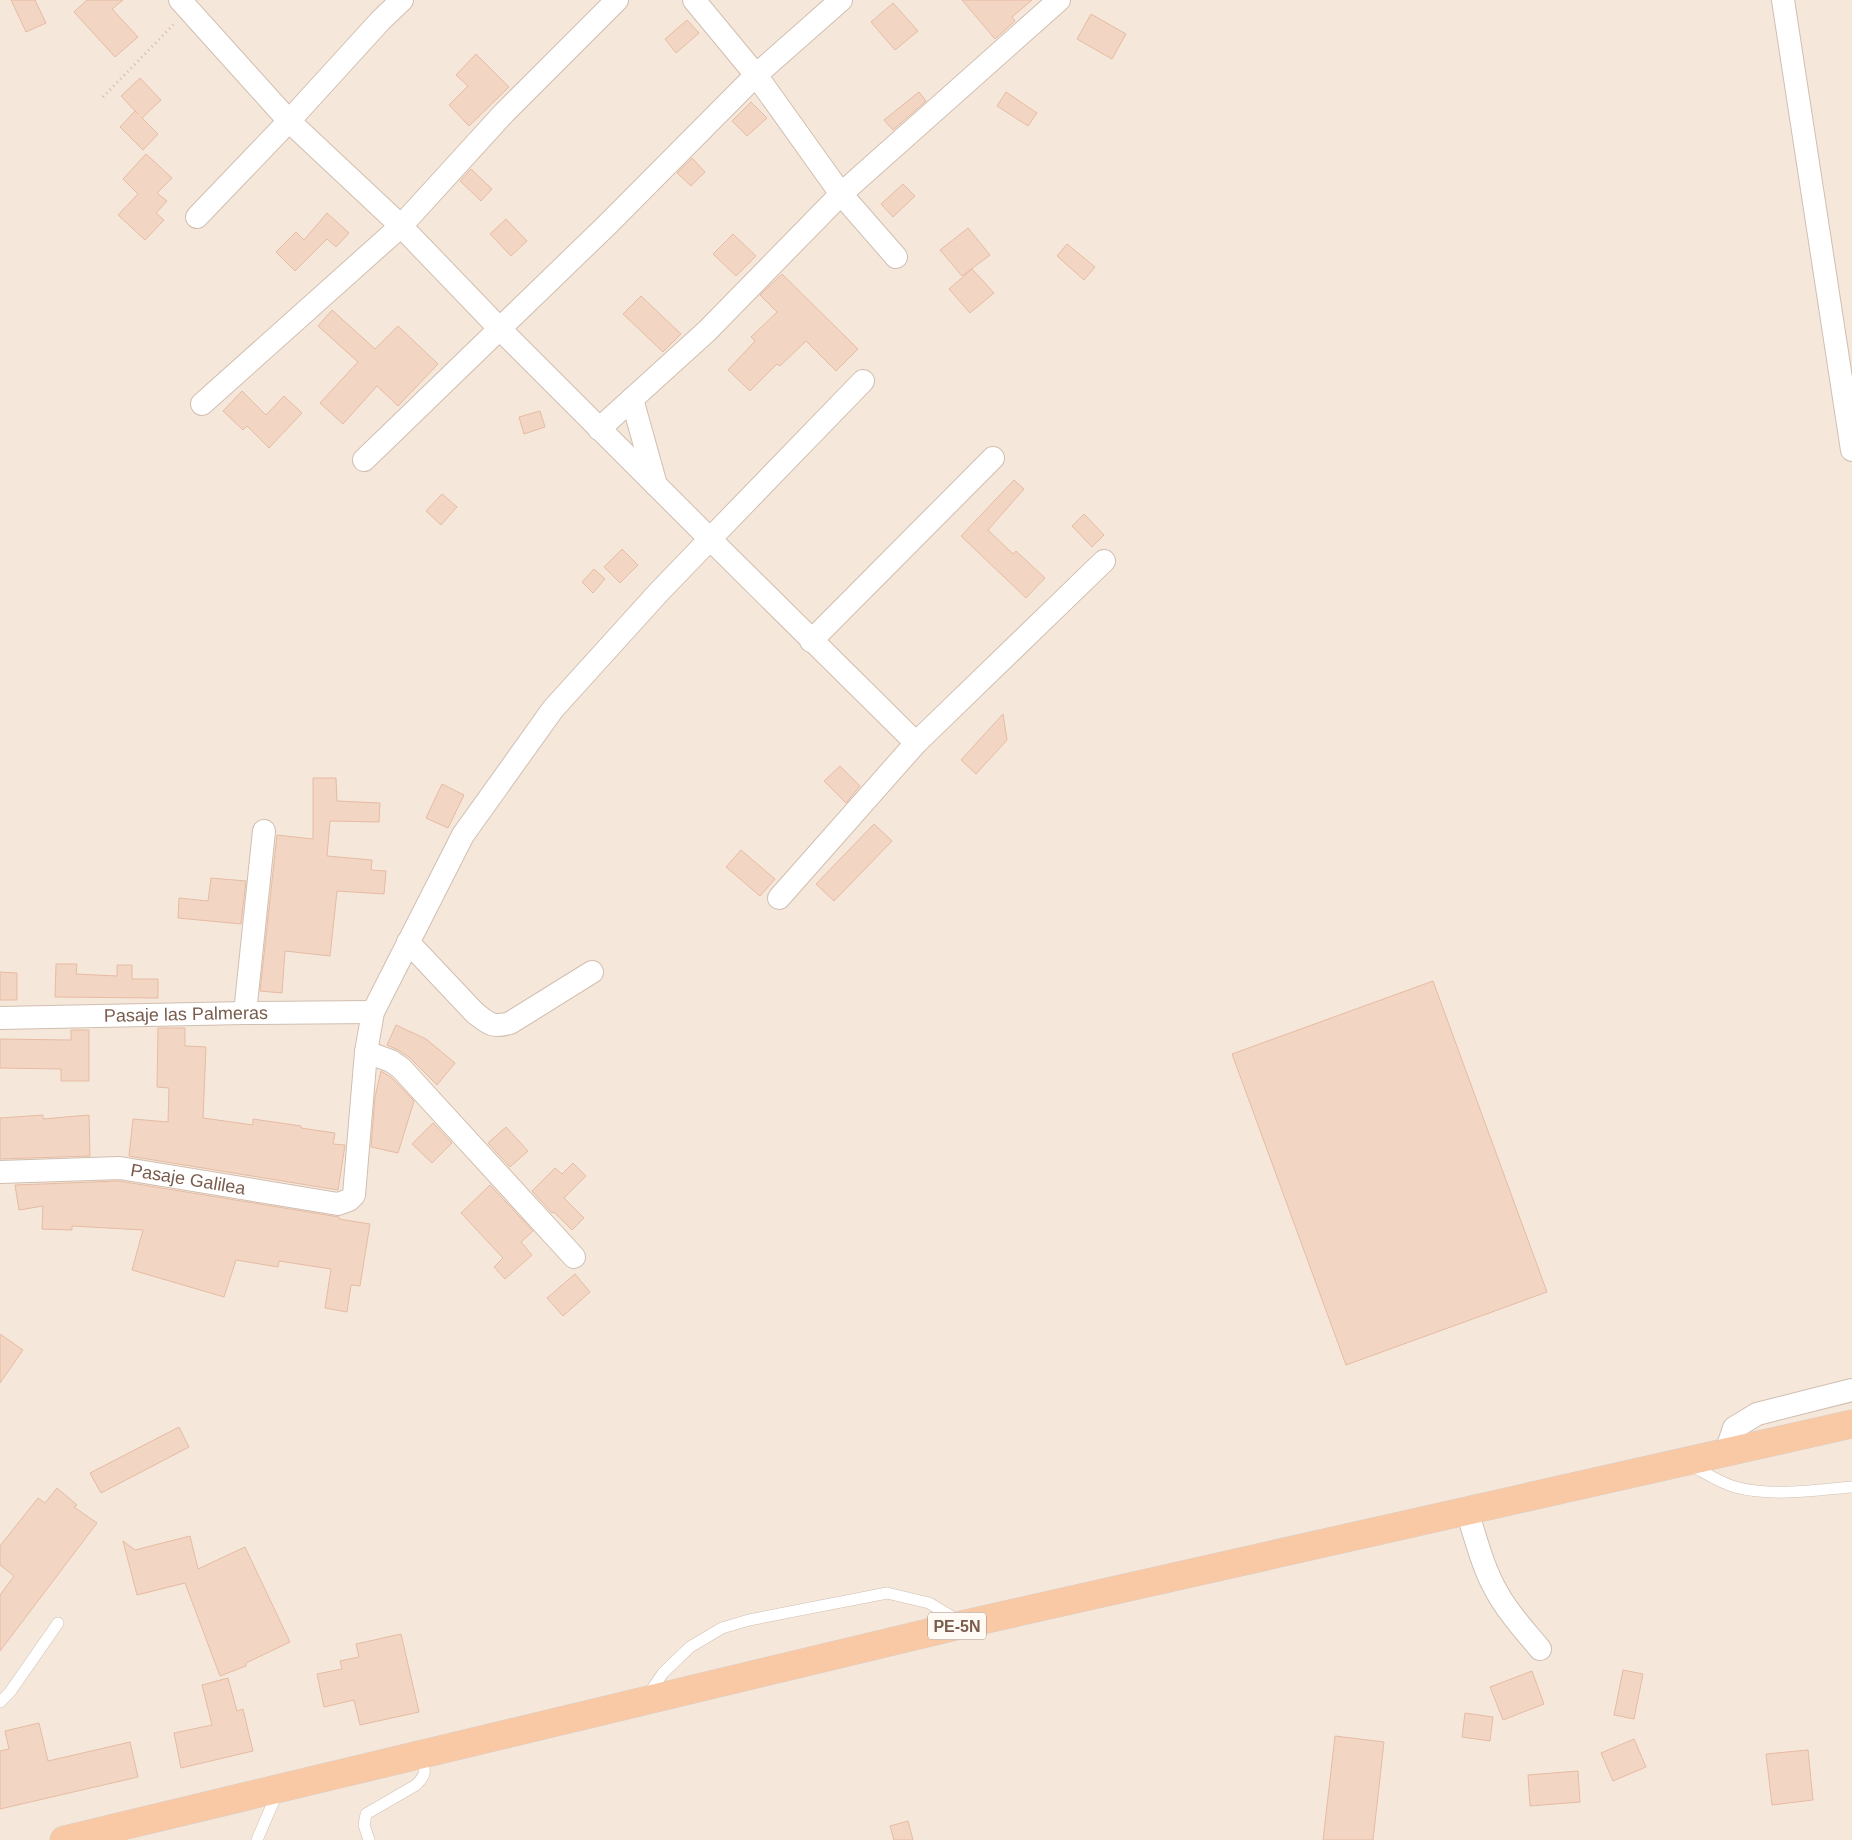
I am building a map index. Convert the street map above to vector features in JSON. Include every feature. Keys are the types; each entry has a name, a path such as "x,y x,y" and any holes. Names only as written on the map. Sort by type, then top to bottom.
{"highway":[{"name":"PE-5N","path":"64,1840 965,1624 1852,1424"}],"street":[{"path":"197,217 290,121 381,20 402,0"},
{"path":"202,404 401,226 504,113 617,0"},
{"path":"694,0 756,75 842,194 896,257"},
{"path":"364,460 607,225 756,75 841,0"},
{"path":"599,429 707,331 842,194 1059,0"},
{"path":"1783,0 1852,450"},
{"path":"184,4 290,121 401,226 599,429 916,743"},
{"path":"574,1257 402,1068 391,1061 366,1052 372,1012 463,835 553,709 659,592 864,381"},
{"path":"632,399 656,486"},
{"path":"811,641 992,458"},
{"path":"780,898 916,743 1104,561"},
{"path":"245,1012 264,831"},
{"path":"408,942 474,1013 487,1023 498,1027 510,1023 592,972"},
{"name":"Pasaje las Palmeras","path":"0,1018 245,1012 372,1012"},
{"name":"Pasaje Galilea","path":"0,1172 120,1168 338,1204 349,1200 354,1195 366,1052"},
{"path":"1726,1452 1734,1428 1758,1414 1852,1390"},
{"path":"1467,1511 1486,1572 1498,1595 1540,1649"}],"lane":[{"path":"1684,1462 1734,1487 1765,1491 1800,1491 1852,1487"},
{"path":"643,1701 664,1673 690,1647 722,1628 749,1620 888,1593 929,1603 965,1624"},
{"path":"0,1702 10,1692 58,1623"},
{"path":"369,1840 364,1825 366,1814 416,1785 425,1771 420,1755"},
{"path":"257,1840 279,1788"}],"path":[{"path":"103,97 184,4"}],"shaded area":[{"path":"0,0 1852,0 1852,1840 0,1840"}],"building":[{"path":"11,0 35,0 46,23 26,32"},
{"path":"87,0 123,0 112,9 138,37 115,57 74,12"},
{"path":"962,0 1032,0 1012,17 1015,21 995,39"},
{"path":"893,3 918,31 895,50 871,22"},
{"path":"1091,14 1126,34 1112,59 1077,39"},
{"path":"687,20 699,33 676,53 665,39"},
{"path":"476,54 509,87 469,126 449,105 468,86 456,75"},
{"path":"140,78 161,100 142,118 158,134 143,150 120,127 135,111 138,114 121,96"},
{"path":"919,92 926,101 893,130 884,120"},
{"path":"1006,92 1037,113 1028,126 997,106"},
{"path":"751,102 767,118 747,136 732,121"},
{"path":"146,154 172,178 157,193 167,201 156,213 164,220 145,240 118,215 138,194 123,179"},
{"path":"692,158 705,172 691,186 677,173"},
{"path":"471,169 492,189 481,201 460,181"},
{"path":"903,184 915,196 893,217 881,204"},
{"path":"327,213 349,233 336,247 327,239 295,271 276,252 296,232 304,240"},
{"path":"506,219 527,241 511,256 490,234"},
{"path":"968,228 990,255 962,276 940,250"},
{"path":"733,234 756,256 736,276 713,254"},
{"path":"1067,244 1095,267 1084,280 1057,256"},
{"path":"972,269 994,293 970,313 949,289"},
{"path":"782,274 858,349 836,371 806,341 780,366 777,364 750,391 728,370 755,341 751,337 777,312 760,295"},
{"path":"641,296 681,334 663,352 623,314"},
{"path":"332,310 375,349 398,326 438,364 398,406 377,386 343,424 320,403 358,362 318,326"},
{"path":"242,391 266,415 284,396 302,413 269,448 247,426 243,430 223,411"},
{"path":"540,411 545,427 524,434 519,417"},
{"path":"1014,480 1024,489 988,530 1013,554 1016,551 1045,578 1026,598 961,536"},
{"path":"442,494 457,507 441,525 426,511"},
{"path":"1084,514 1104,535 1092,547 1072,526"},
{"path":"622,549 638,565 620,583 604,567"},
{"path":"594,569 605,579 593,593 582,582"},
{"path":"1003,714 1007,740 976,774 961,760"},
{"path":"840,766 860,786 846,803 824,781"},
{"path":"313,778 336,778 337,801 380,803 379,822 330,821 327,856 372,860 371,870 386,871 384,894 337,891 330,956 285,951 282,993 260,991 277,835 313,839"},
{"path":"442,784 464,795 448,828 426,818"},
{"path":"874,824 892,841 834,901 816,884"},
{"path":"741,850 775,879 760,896 726,867"},
{"path":"211,878 246,881 241,924 178,918 179,898 208,901"},
{"path":"56,964 77,964 76,974 117,976 117,965 132,965 132,979 158,979 158,998 55,997"},
{"path":"0,972 17,973 17,1000 0,1000"},
{"path":"1433,981 1547,1292 1346,1365 1232,1054"},
{"path":"396,1025 426,1039 455,1063 437,1085 409,1057 387,1045"},
{"path":"158,1028 185,1028 185,1046 206,1047 203,1118 253,1125 253,1119 335,1133 333,1144 345,1145 338,1190 129,1156 133,1119 168,1122 169,1088 157,1087"},
{"path":"71,1030 89,1030 89,1081 61,1081 61,1069 0,1068 0,1039 71,1040"},
{"path":"381,1071 392,1078 414,1101 398,1153 371,1147 375,1097"},
{"path":"43,1115 43,1119 89,1115 90,1156 0,1159 0,1118"},
{"path":"433,1123 452,1143 432,1163 412,1144"},
{"path":"506,1127 528,1151 510,1167 488,1143"},
{"path":"573,1163 586,1176 564,1198 584,1218 572,1230 554,1212 552,1213 532,1191 555,1168 562,1174"},
{"path":"119,1181 339,1217 339,1219 370,1224 360,1286 351,1285 347,1312 325,1308 331,1269 279,1261 278,1267 236,1260 224,1297 132,1270 143,1230 72,1226 72,1230 42,1229 43,1206 19,1210 15,1185"},
{"path":"490,1185 533,1231 521,1242 532,1255 505,1279 494,1267 503,1258 461,1213"},
{"path":"575,1274 590,1292 563,1316 547,1298"},
{"path":"0,1334 23,1350 0,1383"},
{"path":"179,1427 189,1447 101,1493 90,1473"},
{"path":"57,1488 77,1505 74,1507 97,1523 0,1651 0,1595 14,1576 0,1565 0,1546 38,1498 45,1503"},
{"path":"190,1536 198,1569 245,1547 290,1642 246,1663 246,1666 220,1676 185,1583 137,1595 123,1541 135,1550"},
{"path":"401,1634 419,1712 360,1725 354,1700 324,1707 317,1674 342,1669 340,1661 359,1657 356,1644"},
{"path":"1623,1670 1643,1674 1634,1719 1614,1715"},
{"path":"1532,1671 1544,1704 1503,1720 1490,1687"},
{"path":"228,1678 237,1711 243,1709 253,1751 181,1768 174,1733 212,1725 202,1685"},
{"path":"1465,1713 1493,1717 1490,1741 1462,1737"},
{"path":"39,1723 48,1761 130,1742 138,1777 0,1809 0,1751 9,1749 5,1731"},
{"path":"1335,1736 1384,1742 1373,1840 1323,1840"},
{"path":"1634,1739 1646,1767 1613,1781 1601,1753"},
{"path":"1808,1750 1813,1800 1772,1805 1766,1754"},
{"path":"1578,1771 1580,1802 1530,1806 1528,1775"},
{"path":"908,1821 913,1840 894,1840 890,1826"}]}
